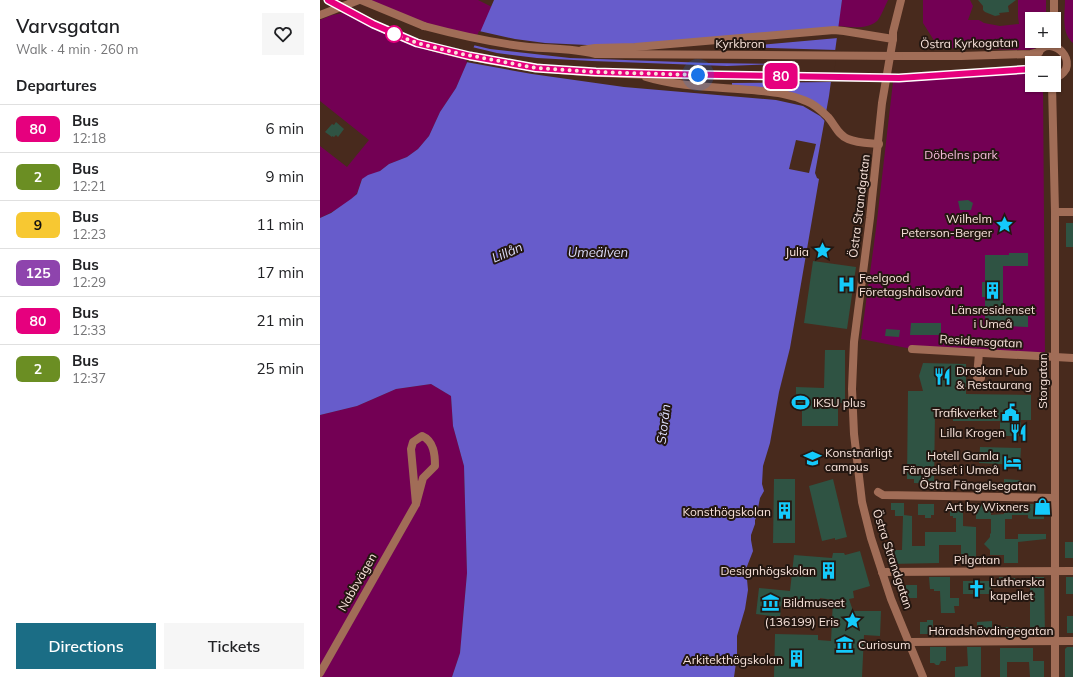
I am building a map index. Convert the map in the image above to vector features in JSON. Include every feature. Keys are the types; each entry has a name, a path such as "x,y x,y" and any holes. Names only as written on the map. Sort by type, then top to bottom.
{"street":[{"path":"328,0 373,24 426,45 470,56 529,67 635,74 899,78 1025,69"},
{"path":"320,15 360,0"},
{"name":"Kyrkbron","path":"360,0 424,26 450,33 528,47 582,50 839,30 893,39"},
{"name":"Östra Strandgatan","path":"901,0 893,32 882,103 879,144 855,334 852,389 855,441 862,502 871,538 891,599 910,642 923,677"},
{"path":"1054,0 1054,12"},
{"name":"Östra Kyrkogatan","path":"899,56 1031,54 1039,52 1045,48"},
{"name":"Östra Kyrkogatan","path":"1060,48 1065,52 1071,62 1061,75"},
{"name":"Kyrkbron","path":"582,50 595,54 635,55 899,56"},
{"path":"1037,56 1039,52"},
{"path":"635,74 663,82 769,92 795,97 808,102 821,111 828,117 839,133 849,140 879,144"},
{"name":"Storgatan","path":"1052,92 1055,212 1055,677"},
{"path":"1055,212 1073,212"},
{"name":"Residensgatan","path":"912,349 1073,358"},
{"path":"979,353 977,378 981,378"},
{"name":"Nabbvägen","path":"320,673 416,504 423,478 435,466 435,455 432,445 427,438 422,436 413,442 411,449 416,504"},
{"name":"Östra Fängelsegatan","path":"878,492 884,495 1054,498"},
{"name":"Pilgatan","path":"882,572 1073,571"},
{"name":"Häradshövdingegatan","path":"910,642 1073,641"}],"green space":[{"path":"361,0 478,0 492,7 478,39 424,26"},
{"path":"842,0 888,0 878,20 864,27 853,27 838,26"},
{"path":"923,0 970,0 973,6 968,20 979,20 984,23 1000,26 1019,24 1018,0 1046,0 1046,12 1025,12 1025,48 1035,48 1034,49 944,48 935,42 923,23"},
{"path":"1065,0 1073,0 1073,43 1069,39 1065,29"},
{"path":"349,12 373,24 470,56 456,88 440,112 429,136 418,149 407,157 389,164 380,171 362,179 358,191 354,197 320,218 320,146 347,167 369,140 320,101 320,20 332,15"},
{"name":"Döbelns park","path":"1025,74 1025,92 1043,92 1045,357 912,349 861,339 876,229 893,82"},
{"path":"431,384 451,396 453,426 464,466 467,573 460,653 452,677 320,677 320,415 357,406 396,389"}],"water":[{"name":"Umeälven","path":"494,0 842,0 829,96 815,173 819,179 790,348 779,392 770,443 763,466 762,484 764,491 760,498 757,513 754,516 756,518 751,535 753,551 746,569 748,590 745,609 737,636 737,656 734,677 452,677 460,653 467,573 464,466 453,426 451,396 431,384 396,389 357,406 320,415 320,218 331,213 357,194 362,179 368,175 380,171 389,164 407,157 418,149 429,136 440,112 456,88"}],"pier":[{"path":"840,27 838,38 736,47 837,50 833,82 732,83 732,86 783,93 828,113 827,123 820,116 803,106 776,100 624,87 532,74 466,62 472,47 497,53 537,58 727,66 780,64 570,58 490,49 473,45 479,31 515,39 545,43 608,46"},
{"path":"796,140 816,144 809,173 789,169"}],"building":[{"path":"978,0 1016,0 1008,6 1009,12 999,13 1000,15 995,16 985,12 983,10 983,6"},
{"path":"336,122 344,129 338,137 336,135 332,137 325,132 332,124 334,125"},
{"path":"968,200 973,203 971,210 960,210 958,201"},
{"path":"1066,223 1073,223 1073,247 1066,247"},
{"name":"Länsresidenset i Umeå","path":"1009,253 1028,253 1028,266 1003,266 1003,314 1028,314 1028,327 1004,326 1000,329 997,324 985,324 985,297 982,297 982,282 985,282 985,255 1009,255"},
{"path":"813,261 856,267 847,329 804,323"},
{"path":"911,323 941,323 941,335 910,335"},
{"path":"886,329 900,330 899,337 885,336"},
{"path":"825,350 845,350 845,403 838,403 838,426 802,426 802,410 796,410 796,387 824,388"},
{"path":"923,363 966,364 966,394 1031,395 1031,420 1021,420 1021,436 1000,436 1000,421 953,421 953,413 935,413 934,484 914,483 914,479 907,479 908,391 923,391 919,376"},
{"path":"980,447 1021,448 1020,465 979,463"},
{"name":"Konsthögskolan","path":"774,479 795,479 795,543 773,543"},
{"path":"833,479 847,537 822,541 809,486"},
{"path":"1004,479 1020,480 1020,487 1004,487"},
{"path":"891,503 904,503 904,515 912,516 912,546 925,546 925,532 956,532 956,518 950,516 950,504 963,504 963,526 976,527 976,563 961,563 961,545 939,545 939,563 889,564 889,550 902,550 903,516 895,516 895,510 891,510"},
{"path":"918,504 934,504 934,515 931,515 931,518 925,518 925,515 918,515"},
{"path":"976,504 991,505 991,519 976,519"},
{"path":"1004,504 1030,506 1030,504 1042,504 1044,506 1044,519 1030,519 1028,518 1028,515 1012,515 1012,519 1005,519 1005,539 1018,539 1018,563 1004,563 1004,555 990,555 990,550 984,544 990,537 990,533 991,534 991,515 1004,514"},
{"path":"1018,534 1046,534 1046,539 1018,542"},
{"path":"1065,542 1073,542 1073,558 1065,558"},
{"path":"860,551 870,586 853,591 854,598 849,599 853,611 881,611 880,636 864,635 862,677 774,677 775,634 818,635 818,640 831,641 833,600 820,598 819,605 782,601 780,617 756,614 759,588 790,591 794,555 832,558 833,553 844,553 845,555"},
{"path":"929,577 950,577 950,598 959,598 959,606 954,606 955,613 941,613 940,591 930,589"},
{"path":"999,577 1015,578 1015,584 999,584"},
{"path":"1030,577 1044,577 1045,634 1030,634"},
{"path":"1066,577 1073,577 1073,594 1066,594"},
{"name":"Lutherska kapellet","path":"963,581 991,581 991,594 963,594"},
{"path":"906,585 917,585 917,598 905,598"},
{"path":"1067,616 1073,616 1073,633 1067,633"},
{"path":"927,620 933,620 933,634 920,634 920,622 927,622"},
{"path":"992,621 992,627 1016,627 1016,634 977,634 977,622"},
{"path":"930,647 946,647 946,661 941,661 939,665 930,663"},
{"path":"967,647 981,647 981,677 955,677 955,667 968,666"},
{"path":"1067,647 1073,647 1073,677 1065,677 1065,649"},
{"path":"1000,648 1033,648 1033,661 1044,661 1044,677 1030,677 1029,662 1007,662 1007,677 1000,677"}],"bus line":[{"name":"80","path":"328,0 373,24 417,43 470,56 536,68 664,74 899,78 1025,68"}],"place":[{"name":"Wilhelm Peterson-Berger","path":"1005,225"},
{"name":"Julia","path":"822,251"},
{"name":"Feelgood Företagshälsovård","path":"846,284"},
{"name":"Länsresidenset i Umeå","path":"993,290"},
{"name":"Droskan Pub & Restaurang","path":"943,377"},
{"name":"IKSU plus","path":"800,402"},
{"name":"Trafikverket","path":"1010,412"},
{"name":"Lilla Krogen","path":"1018,432"},
{"name":"Konstnärligt campus","path":"812,459"},
{"name":"Hotell Gamla Fängelset i Umeå","path":"1012,462"},
{"name":"Art by Wixners","path":"1042,506"},
{"name":"Konsthögskolan","path":"784,511"},
{"name":"Designhögskolan","path":"829,570"},
{"name":"Lutherska kapellet","path":"977,588"},
{"name":"Bildmuseet","path":"770,602"},
{"name":"(136199) Eris","path":"852,621"},
{"name":"Curiosum","path":"845,644"},
{"name":"Arkitekthögskolan","path":"796,659"}],"route":[{"path":"394,34 417,43 443,50 536,68 596,72 698,75"}],"water label":[{"name":"Lillån","path":"507,252"},
{"name":"Storån","path":"663,424"}]}
